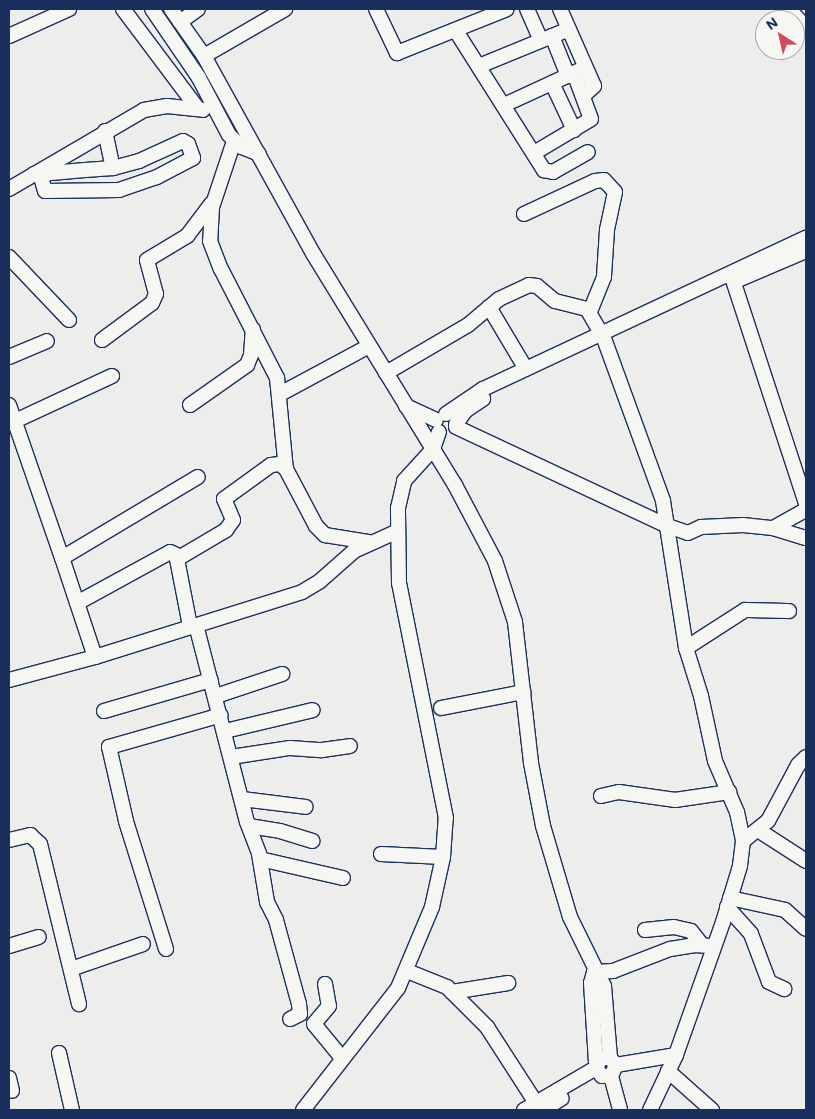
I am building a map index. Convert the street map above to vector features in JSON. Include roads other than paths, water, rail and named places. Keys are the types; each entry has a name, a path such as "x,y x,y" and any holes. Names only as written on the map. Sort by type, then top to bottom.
{"street":[{"path":"9,36 52,12 69,9"},
{"path":"123,9 198,109"},
{"path":"152,9 198,78 234,141 259,154"},
{"path":"170,9 204,56 369,346 478,525 507,590 515,622 531,762 543,826 570,918 594,972 604,986 605,1067 620,1110"},
{"path":"180,22 198,9"},
{"path":"204,56 285,9"},
{"path":"381,10 397,53 456,30 481,14 507,9"},
{"path":"527,9 547,38 576,72"},
{"path":"534,153 591,119 576,72 569,29 560,9"},
{"path":"789,9 806,28"},
{"path":"479,66 569,29"},
{"path":"456,30 544,170 552,172 588,152"},
{"path":"504,105 576,72"},
{"path":"552,83 574,130"},
{"path":"9,189 37,174 105,131 155,107 198,109 218,114"},
{"path":"105,131 113,168"},
{"path":"182,141 188,144 193,158 158,177 119,190 45,191 37,174 113,168 139,161 182,141"},
{"path":"234,141 213,201 210,240 221,269 274,370 280,394 286,470"},
{"path":"524,214 595,181 604,180 615,192 607,230 604,277 590,312"},
{"path":"102,340 152,303 156,294 147,260 187,236 213,201"},
{"path":"732,278 806,238"},
{"path":"303,1110 398,988 432,907 443,857 446,818 399,583 398,508 404,481 433,449 440,422 483,389 732,278 806,251"},
{"path":"9,257 69,320"},
{"path":"732,278 806,503"},
{"path":"386,373 468,325 499,299 532,284 551,299 590,312 603,336 654,473 663,501 669,552 686,648 701,696 715,761 729,792 743,841 740,866 729,903 707,946 676,1054 650,1110"},
{"path":"489,307 526,369"},
{"path":"190,405 247,365 251,355 253,328"},
{"path":"406,406 440,422 447,435 465,411 484,398 603,336"},
{"path":"9,356 47,342"},
{"path":"280,394 369,346"},
{"path":"14,422 112,376"},
{"path":"9,404 95,658"},
{"path":"440,422 451,415 456,425 665,525 688,533"},
{"path":"290,1019 300,1014 299,1004 276,920 267,902 260,859 249,826 216,696 193,625 176,562 179,556 216,539 231,525 232,516 224,503 227,497 271,465 280,464 286,470 320,530 331,537 369,542"},
{"path":"62,558 198,478"},
{"path":"773,528 806,510"},
{"path":"669,552 688,533 722,525 773,528 806,538"},
{"path":"9,680 95,658 193,625 302,592 369,542 398,532"},
{"path":"77,603 170,552 179,556"},
{"path":"686,648 745,610 789,611"},
{"path":"216,696 282,674"},
{"path":"104,711 211,680"},
{"path":"442,708 523,692"},
{"path":"225,731 313,710"},
{"path":"166,949 126,821 109,747 221,716"},
{"path":"231,757 290,748 314,750 350,746"},
{"path":"743,841 768,821 798,765 806,756"},
{"path":"602,796 619,792 675,800 729,792"},
{"path":"242,799 306,807"},
{"path":"249,826 280,831 313,841"},
{"path":"758,830 806,861"},
{"path":"9,840 30,835 40,844 79,1004"},
{"path":"381,854 443,857"},
{"path":"260,859 343,878"},
{"path":"729,903 785,910 806,929"},
{"path":"729,903 751,934 769,982 784,988"},
{"path":"645,930 674,927 691,930 707,946"},
{"path":"9,946 39,937"},
{"path":"71,969 143,944"},
{"path":"594,972 613,971 670,949 707,946"},
{"path":"407,970 452,992 492,1033 534,1108 605,1067 676,1054"},
{"path":"452,992 508,983"},
{"path":"326,984 329,1006 314,1024 342,1058"},
{"path":"59,1053 72,1110"},
{"path":"668,1071 712,1110"}]}
